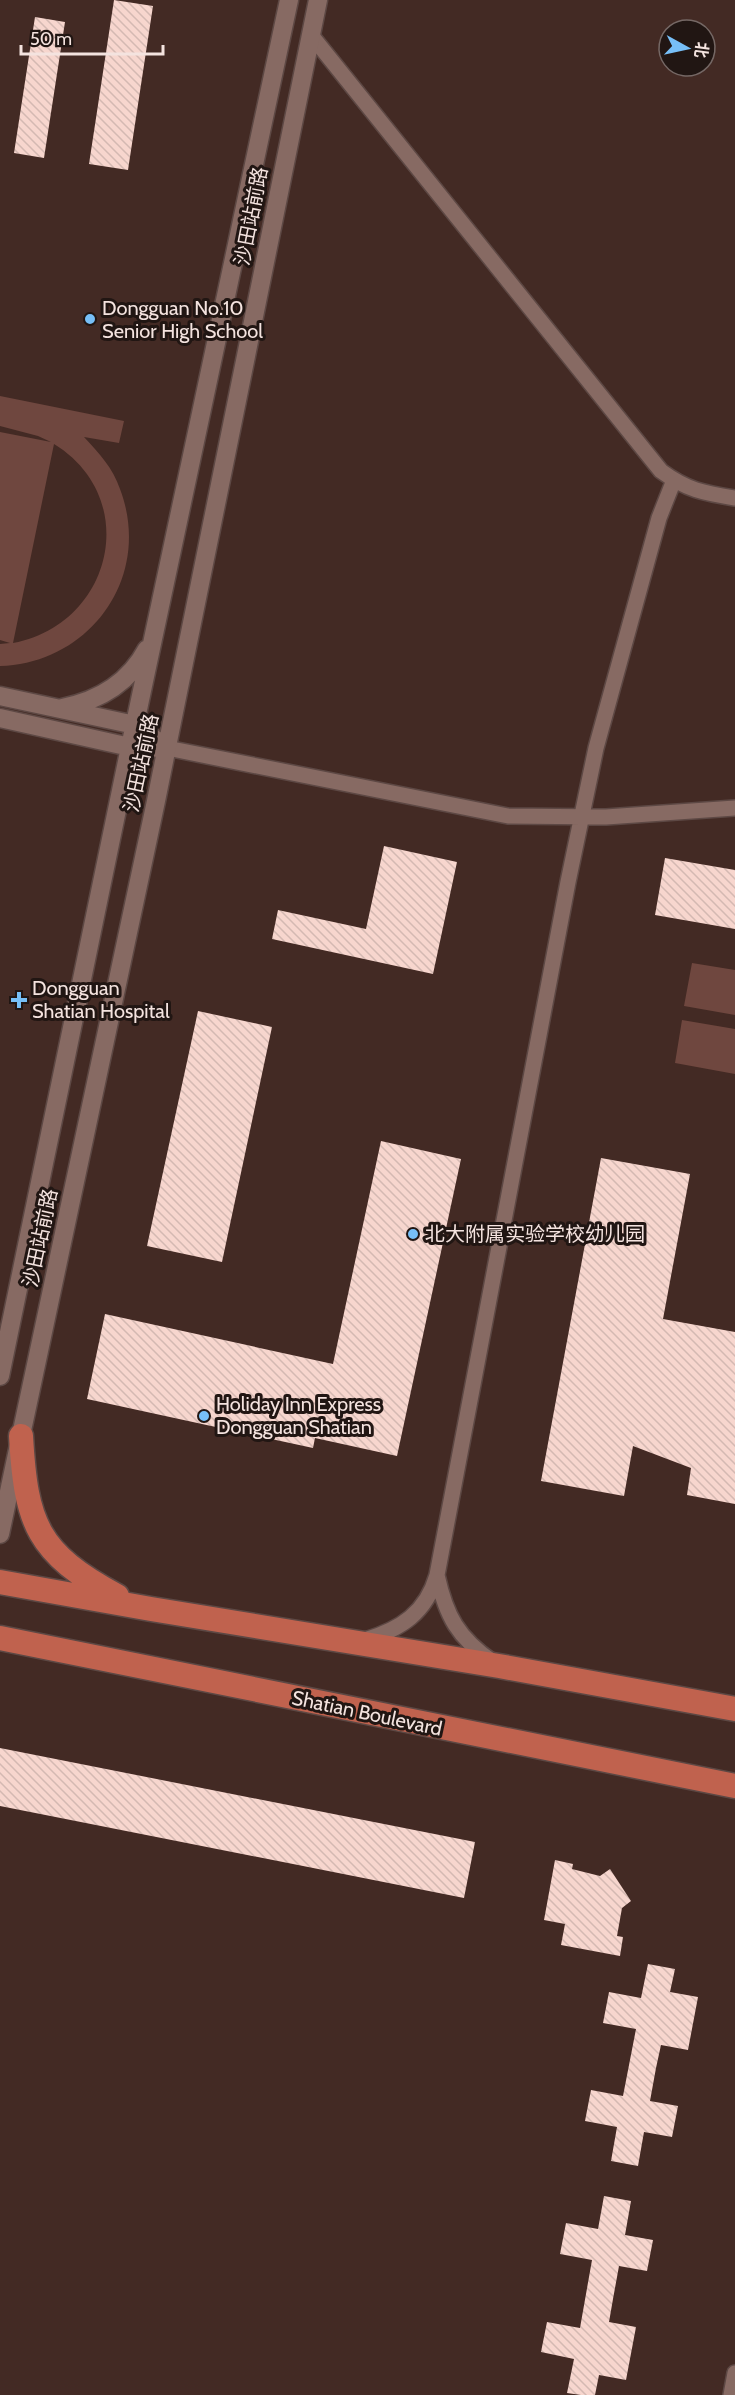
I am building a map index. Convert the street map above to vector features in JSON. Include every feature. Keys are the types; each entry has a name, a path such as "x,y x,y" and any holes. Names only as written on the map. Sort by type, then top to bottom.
{"main road":[{"path":"21,1436 24,1485 31,1513 39,1532 57,1555 98,1586 120,1598 151,1609"},
{"path":"0,1582 499,1666 735,1709"},
{"name":"Shatian Boulevard","path":"0,1638 735,1786"}],"street":[{"name":"沙田站前路","path":"0,1376 153,637 289,0"},
{"name":"沙田站前路","path":"0,1534 167,748 318,0"},
{"path":"311,35 661,471 682,486 708,494 735,498"},
{"path":"358,1642 387,1633 405,1623 432,1591 437,1575 596,748 658,518 674,480"},
{"path":"57,709 82,704 105,694 125,679 142,660 153,637"},
{"path":"0,696 135,726 167,748"},
{"path":"0,718 130,747 167,748 508,816 581,818 735,808"},
{"path":"437,1575 448,1612 459,1633 477,1651 499,1666"},
{"path":"731,2395 735,2373"}],"shaded area":[{"path":"0,396 124,421 119,443 84,437 114,474 120,489 128,521 128,553 121,582 106,609 87,632 62,649 33,661 0,666 0,644 10,643 0,640 0,432 51,442 38,436 0,426","holes":["54,444 82,467 99,495 106,526 104,557 93,586 74,611 47,631 13,643"]},
{"path":"692,963 735,970 735,1015 684,1006"},
{"path":"682,1020 735,1029 735,1074 675,1063"}],"building":[{"path":"114,0 153,6 128,170 89,164"},
{"path":"35,17 65,22 44,158 14,153"},
{"path":"384,846 457,862 433,974 272,939 278,910 366,929"},
{"path":"665,858 735,870 735,929 655,915"},
{"path":"198,1011 272,1027 222,1262 147,1246"},
{"path":"381,1141 461,1159 397,1456 315,1438 313,1448 87,1399 105,1314 333,1364"},
{"path":"601,1158 690,1174 663,1319 735,1332 735,1504 687,1495 691,1468 633,1446 624,1496 541,1481"},
{"path":"0,1748 475,1842 464,1898 0,1806"},
{"path":"555,1860 573,1864 572,1869 600,1876 610,1869 631,1901 622,1908 617,1936 623,1937 620,1956 561,1945 565,1924 544,1920"},
{"path":"648,1964 675,1969 670,1992 698,1997 688,2050 661,2045 656,2068 650,2101 678,2106 672,2137 644,2132 638,2166 611,2161 617,2127 585,2121 591,2090 623,2096 636,2029 603,2023 609,1992 641,1998"},
{"path":"604,2196 631,2201 625,2235 653,2240 647,2271 619,2266 609,2322 636,2327 626,2380 599,2375 595,2395 567,2393 574,2359 541,2352 547,2322 580,2328 592,2260 560,2254 566,2223 598,2229"}],"place":[{"name":"Dongguan No.10 Senior High School","path":"90,319"},
{"name":"Dongguan Shatian Hospital","path":"19,1000"},
{"name":"北大附属实验学校幼儿园","path":"413,1234"},
{"name":"Holiday Inn Express Dongguan Shatian","path":"204,1416"}]}
